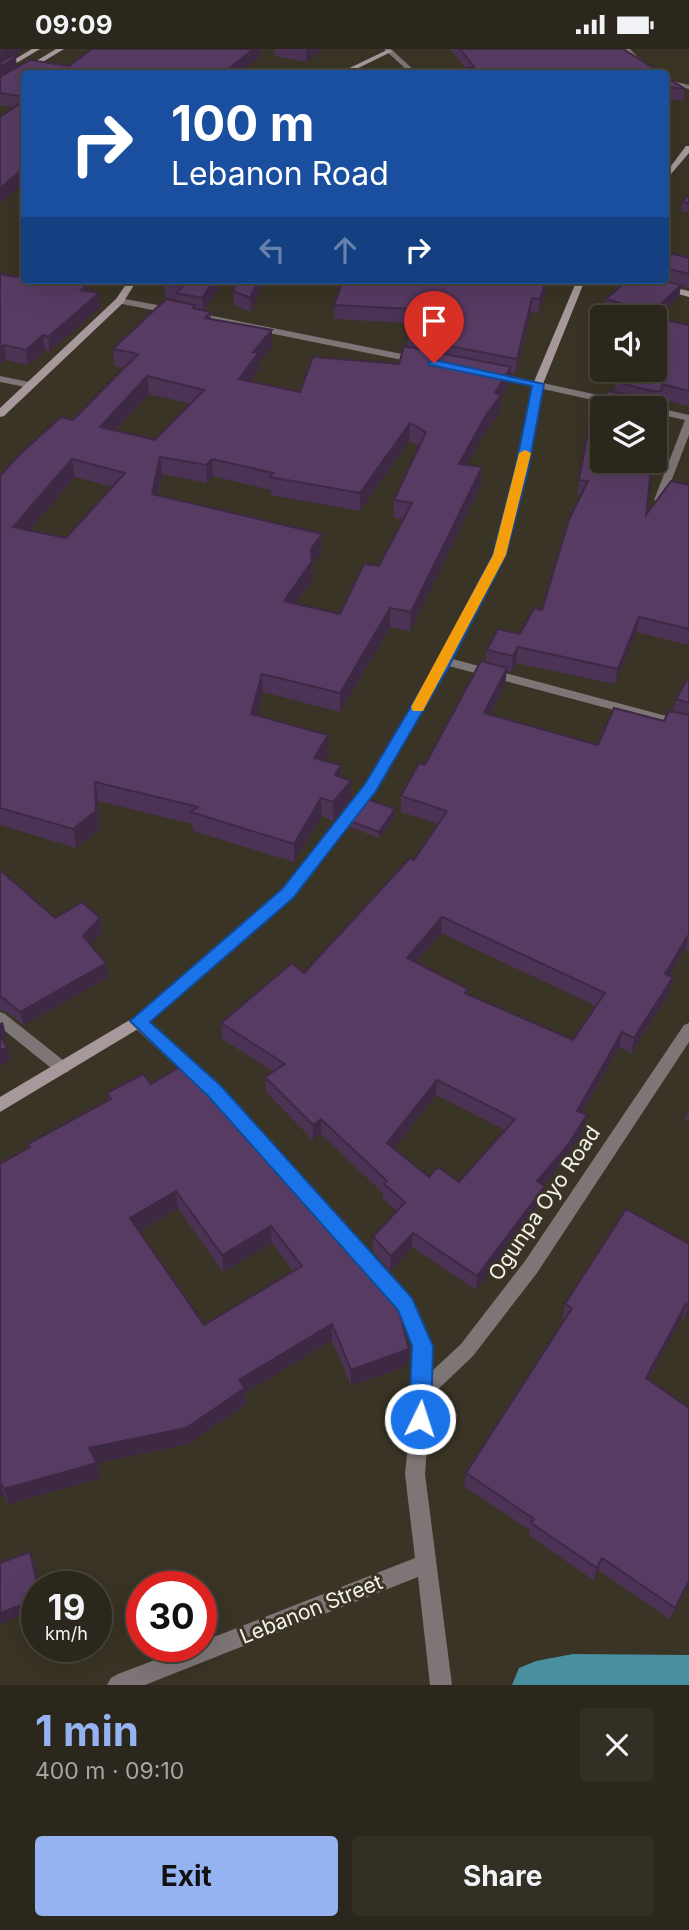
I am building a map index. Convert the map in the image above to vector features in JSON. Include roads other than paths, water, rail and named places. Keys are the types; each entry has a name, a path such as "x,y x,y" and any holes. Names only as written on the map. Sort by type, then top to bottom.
{"main road":[{"path":"0,71 37,49"},
{"path":"26,70 61,49"},
{"path":"349,70 390,50"},
{"path":"0,86 21,73"},
{"path":"669,174 689,148"},
{"path":"0,414 120,301 131,284"},
{"path":"0,1105 138,1021 287,893 371,787 445,661 499,555 522,470 538,384 579,284"},
{"path":"647,284 689,295"}],"street":[{"path":"626,49 647,70"},
{"path":"390,50 411,70"},
{"path":"669,82 689,87"},
{"path":"120,301 430,362"},
{"path":"484,373 591,396"},
{"path":"0,379 31,385"},
{"path":"659,500 689,420 667,414"},
{"path":"445,661 689,726"},
{"path":"0,1018 62,1068"},
{"path":"138,1021 215,1091"},
{"name":"Ogunpa Oyo Road","path":"422,1391 467,1350 531,1267 689,1029"},
{"path":"351,1243 405,1304 415,1322 423,1346 415,1474 441,1685"},
{"name":"Lebanon Street","path":"118,1685 425,1564"}],"waterway":[{"path":"536,1685 573,1678 689,1679"}]}
